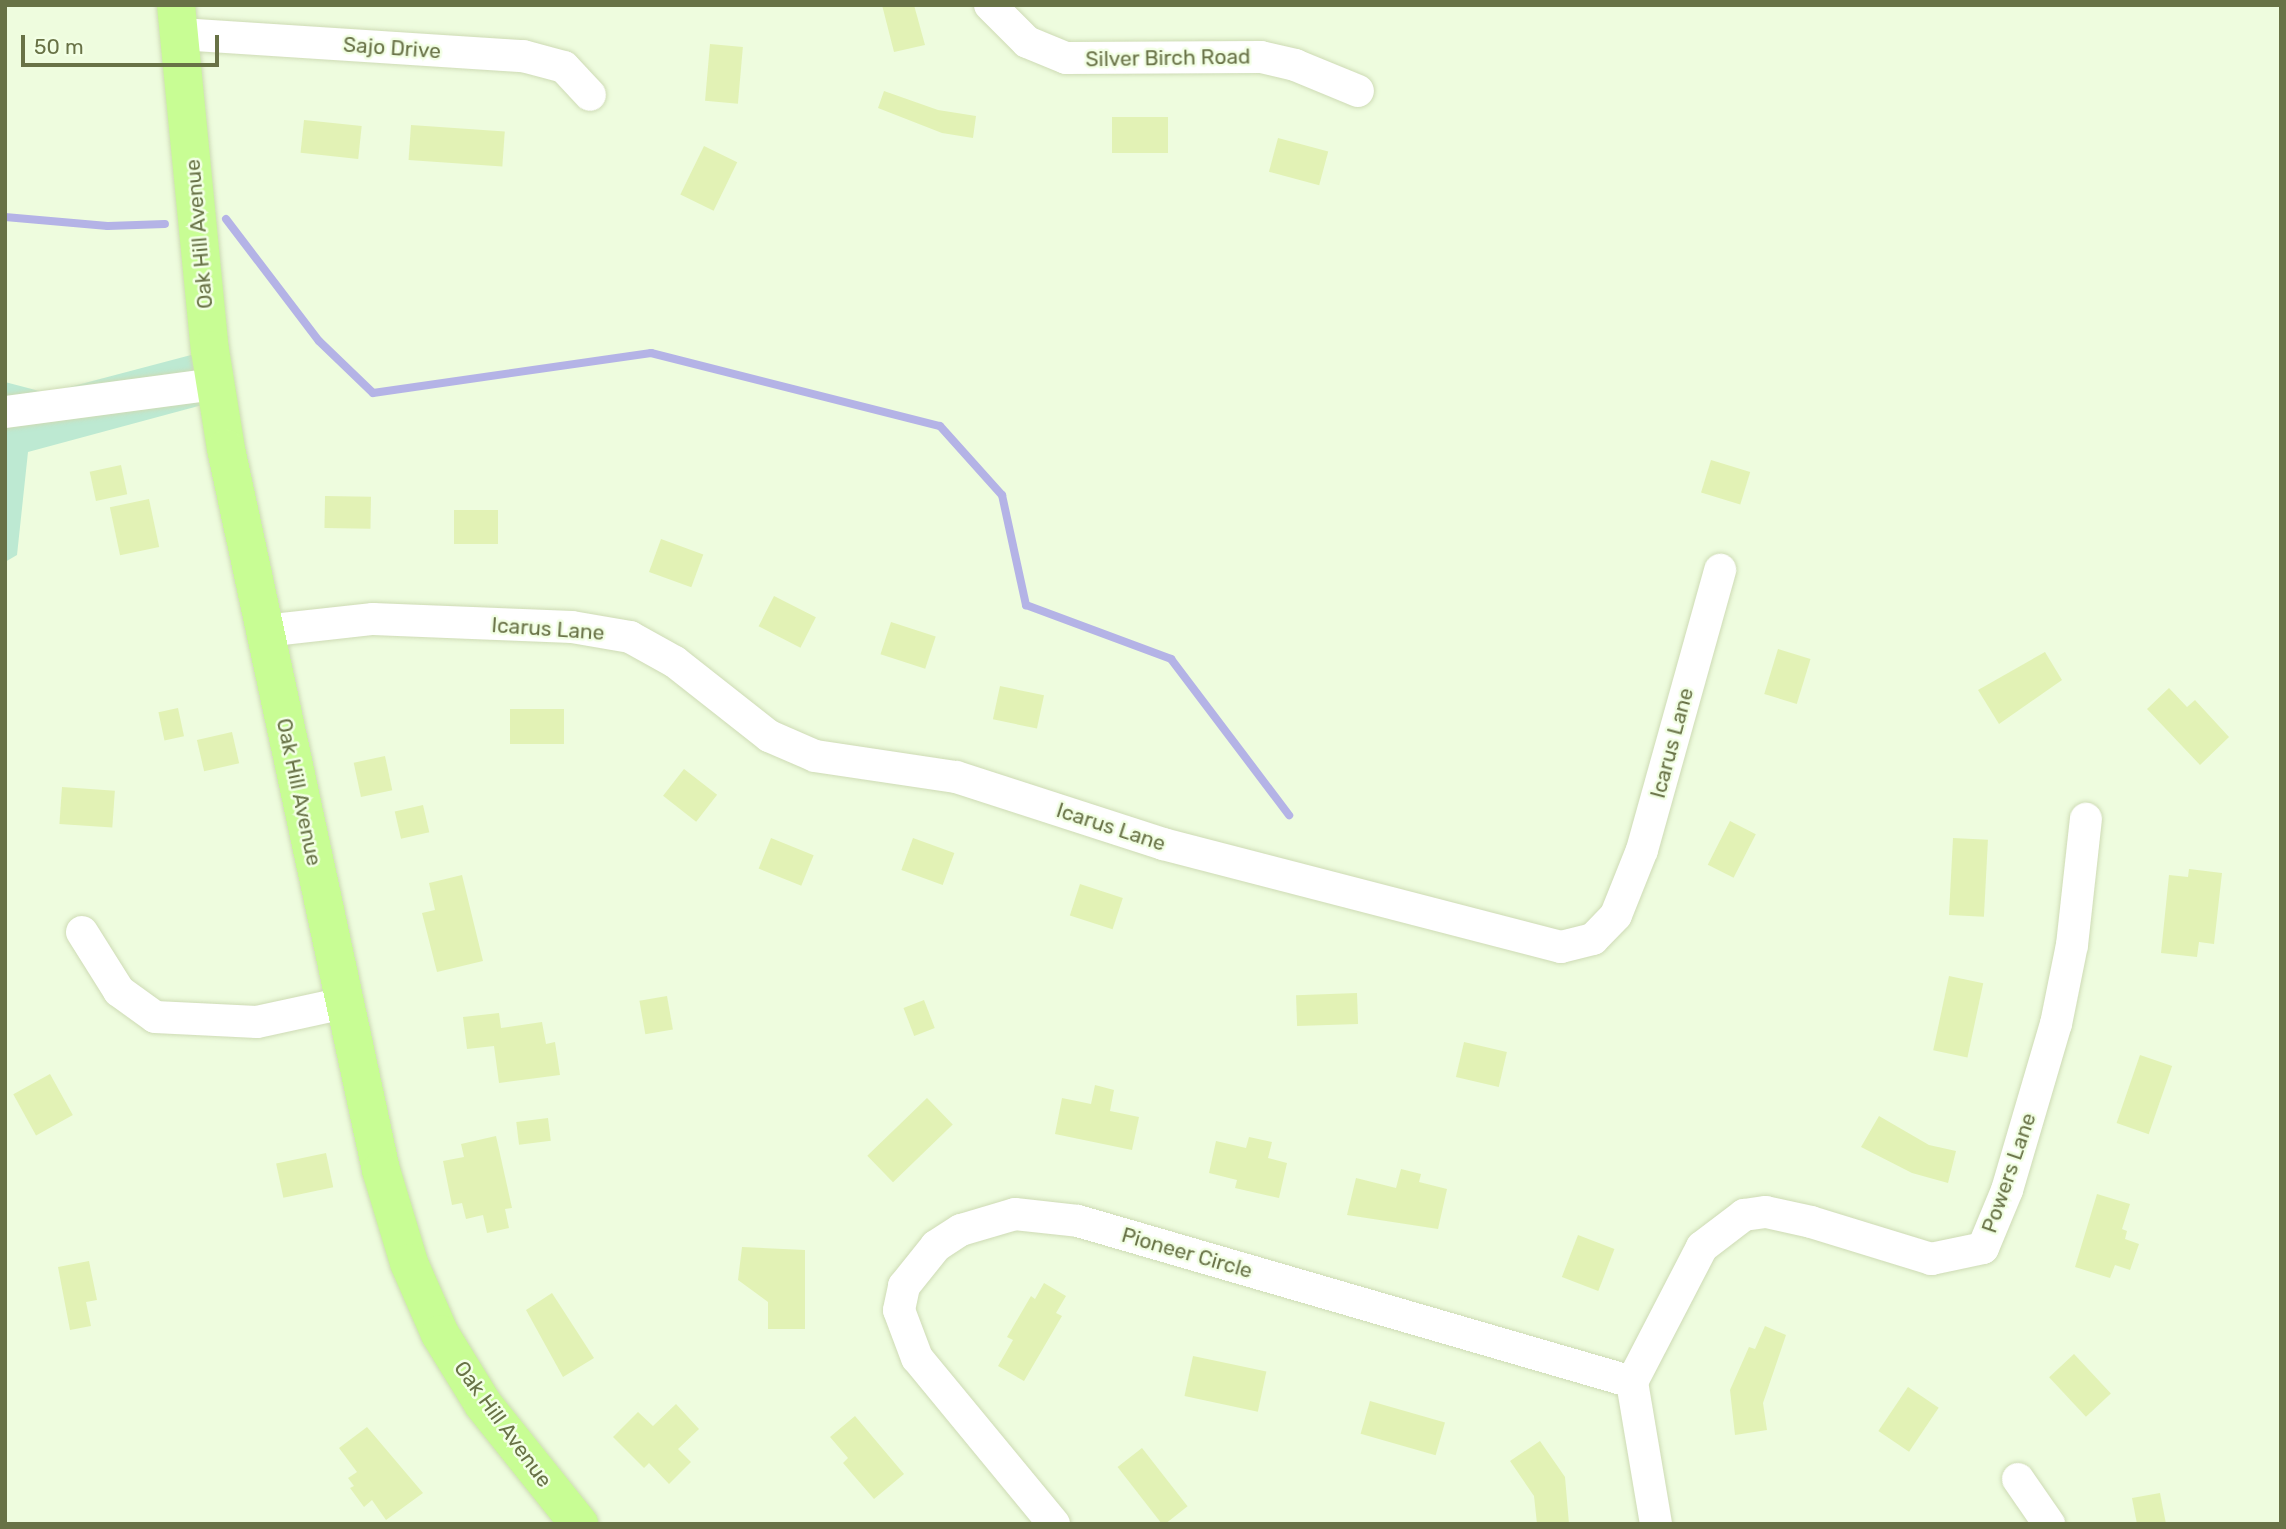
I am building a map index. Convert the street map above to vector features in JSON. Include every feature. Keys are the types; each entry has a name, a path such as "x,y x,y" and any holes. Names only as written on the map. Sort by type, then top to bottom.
{"main road":[{"name":"Oak Hill Avenue","path":"178,19 215,383 264,631 382,1170 422,1299 483,1404 579,1524"}],"street":[{"name":"Silver Birch Road","path":"990,5 1027,42 1066,58 1252,56 1295,65 1358,91"},
{"name":"Sajo Drive","path":"178,19 523,56 564,67 590,94"},
{"path":"5,412 215,383"},
{"name":"Icarus Lane","path":"264,631 373,619 572,627 630,638 675,662 769,736 815,757 956,777 1177,848 1561,947 1577,946 1604,930 1625,894 1642,850 1720,570"},
{"name":"Powers Lane","path":"1632,1382 1702,1247 1744,1216 1766,1212 1811,1222 1931,1259 1983,1248 2007,1189 2056,1024 2072,945 2086,819"},
{"path":"82,932 119,991 155,1017 257,1022 345,1003"},
{"name":"Pioneer Circle","path":"1054,1524 916,1358 903,1331 899,1310 904,1286 917,1265 944,1240 986,1220 1015,1214 1078,1221 1632,1382"},
{"path":"1632,1382 1656,1524"},
{"path":"2018,1479 2049,1524"}],"green space":[{"path":"210,350 217,401 28,452 17,555 5,562 5,382 47,393"}],"building":[{"path":"882,5 914,5 925,45 894,52"},
{"path":"710,44 743,47 738,104 705,101"},
{"path":"884,91 938,110 976,116 973,138 942,133 878,108"},
{"path":"1112,117 1168,117 1168,153 1112,153"},
{"path":"304,120 362,126 358,159 301,153"},
{"path":"411,125 505,132 502,166 409,160"},
{"path":"1278,138 1328,151 1319,185 1269,172"},
{"path":"704,146 737,162 714,211 680,195"},
{"path":"1711,460 1750,472 1740,505 1701,493"},
{"path":"121,465 127,494 96,501 90,472"},
{"path":"325,496 371,497 370,529 324,528"},
{"path":"149,499 159,547 120,555 110,507"},
{"path":"454,510 498,510 498,544 454,544"},
{"path":"661,539 703,554 691,587 649,572"},
{"path":"774,596 816,617 800,648 759,626"},
{"path":"891,622 936,637 925,669 880,654"},
{"path":"1778,649 1811,659 1797,704 1764,694"},
{"path":"2045,652 2062,680 1999,724 1978,690"},
{"path":"1000,686 1044,695 1037,729 993,719"},
{"path":"2169,688 2187,707 2195,700 2229,737 2200,765 2147,709"},
{"path":"178,708 184,736 164,741 158,712"},
{"path":"510,709 564,709 564,744 510,744"},
{"path":"232,732 239,763 204,771 197,740"},
{"path":"385,756 392,790 361,797 354,763"},
{"path":"684,769 717,795 696,822 663,796"},
{"path":"62,787 115,791 112,828 59,824"},
{"path":"423,805 429,832 401,839 395,812"},
{"path":"1730,821 1756,834 1734,878 1708,865"},
{"path":"771,838 814,855 801,886 759,869"},
{"path":"913,838 954,853 943,885 901,870"},
{"path":"1953,838 1988,840 1984,917 1949,915"},
{"path":"2189,869 2222,873 2214,944 2199,942 2197,957 2161,953 2169,875 2188,877"},
{"path":"462,875 483,961 437,972 422,913 435,910 429,883"},
{"path":"1080,884 1123,898 1113,929 1070,915"},
{"path":"1949,976 1983,983 1967,1058 1933,1050"},
{"path":"1357,993 1358,1024 1297,1026 1296,995"},
{"path":"667,996 673,1029 645,1034 639,1001"},
{"path":"924,1000 935,1028 914,1036 903,1008"},
{"path":"499,1013 501,1028 542,1022 546,1044 555,1042 560,1075 499,1083 494,1046 467,1049 463,1017"},
{"path":"1464,1042 1507,1052 1499,1087 1456,1077"},
{"path":"2140,1055 2172,1066 2149,1134 2117,1123"},
{"path":"50,1074 73,1115 36,1135 13,1094"},
{"path":"1095,1085 1114,1090 1110,1111 1139,1117 1132,1150 1055,1134 1062,1098 1091,1104"},
{"path":"927,1098 953,1125 893,1182 867,1156"},
{"path":"1879,1116 1929,1145 1956,1151 1948,1183 1912,1173 1861,1147"},
{"path":"548,1118 551,1141 519,1145 516,1122"},
{"path":"496,1136 512,1208 505,1209 509,1228 487,1233 483,1215 466,1219 462,1203 452,1205 443,1161 464,1157 461,1144"},
{"path":"1249,1137 1272,1142 1268,1158 1287,1163 1279,1198 1235,1188 1237,1180 1209,1173 1216,1141 1246,1148"},
{"path":"326,1153 333,1187 283,1198 276,1164"},
{"path":"1401,1169 1421,1174 1419,1182 1447,1189 1438,1229 1347,1215 1356,1178 1396,1188"},
{"path":"2097,1194 2130,1204 2122,1229 2127,1231 2125,1239 2139,1244 2130,1270 2115,1265 2110,1278 2075,1267"},
{"path":"1578,1235 1614,1249 1598,1291 1562,1277"},
{"path":"742,1247 805,1250 805,1329 768,1329 768,1302 738,1280"},
{"path":"89,1261 97,1300 86,1302 91,1326 70,1330 58,1267"},
{"path":"1044,1283 1066,1296 1056,1313 1062,1316 1024,1381 998,1366 1013,1340 1007,1337 1031,1296 1035,1299"},
{"path":"552,1293 594,1358 563,1377 526,1310"},
{"path":"1765,1326 1786,1335 1763,1403 1767,1430 1735,1435 1730,1390 1749,1347 1755,1349"},
{"path":"2074,1354 2111,1393 2086,1417 2049,1377"},
{"path":"1193,1356 1266,1372 1258,1412 1184,1396"},
{"path":"1908,1387 1939,1408 1909,1452 1878,1431"},
{"path":"1370,1401 1445,1422 1436,1455 1361,1434"},
{"path":"676,1404 699,1429 678,1449 691,1462 669,1484 649,1463 644,1468 613,1437 638,1412 653,1426"},
{"path":"855,1416 904,1474 874,1499 843,1463 848,1458 830,1437"},
{"path":"367,1427 423,1493 386,1520 372,1500 364,1507 350,1488 354,1486 348,1478 357,1472 339,1448"},
{"path":"1540,1441 1565,1477 1569,1524 1537,1524 1534,1496 1510,1461"},
{"path":"1142,1448 1188,1506 1162,1524 1118,1467"},
{"path":"2160,1493 2166,1524 2137,1524 2132,1498"}],"waterway":[{"path":"5,217 108,226 165,224"},
{"path":"226,219 319,341 373,393 651,353 940,426 1002,495 1026,605 1171,659 1289,815"}]}
